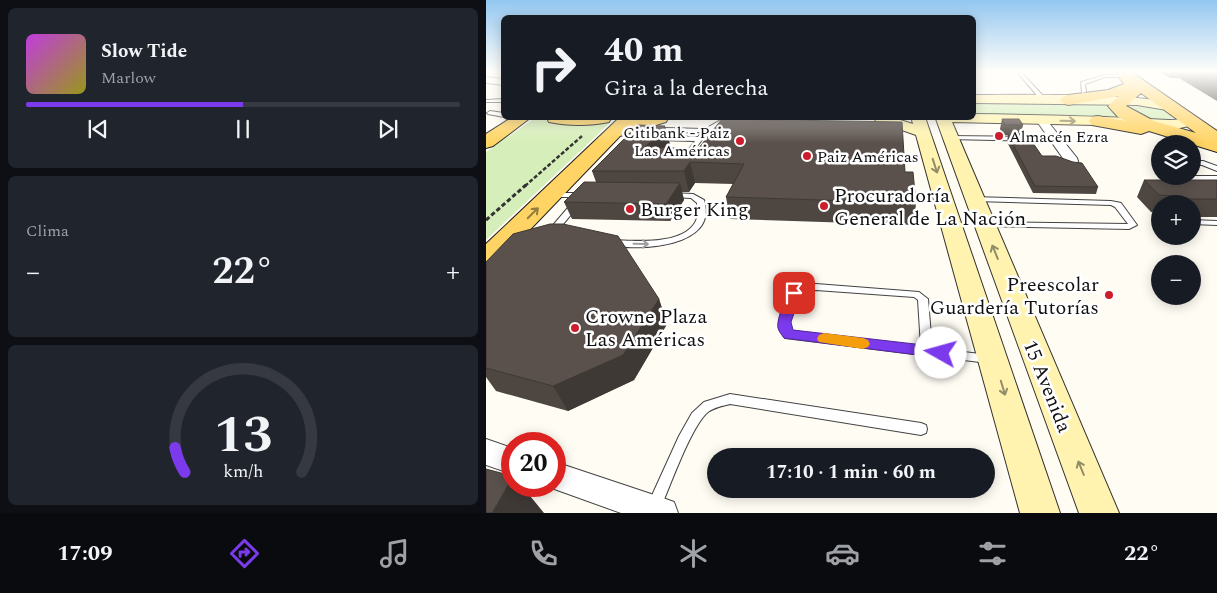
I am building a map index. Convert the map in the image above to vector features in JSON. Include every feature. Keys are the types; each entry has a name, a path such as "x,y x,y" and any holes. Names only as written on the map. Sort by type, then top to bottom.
{"main road":[{"path":"1068,100 1103,95"},
{"path":"1130,95 1116,106 1120,111 1140,122 1195,138 1217,148"},
{"path":"1154,95 1217,140"},
{"path":"486,142 511,120"},
{"path":"584,120 615,122 638,120"},
{"path":"1098,121 1169,135 1217,148"},
{"path":"486,260 510,241 615,122"}],"street":[{"path":"976,99 1123,100 1173,107"},
{"path":"901,120 956,125 985,119 1140,122 1171,125 1193,121"},
{"path":"1041,120 1072,161"},
{"name":"15 Avenida","path":"930,123 947,206 1040,513"},
{"name":"15 Avenida","path":"930,123 979,210 1099,513"},
{"path":"947,206 979,210"},
{"path":"486,452 501,457"},
{"path":"566,480 658,511"}],"lane":[{"path":"1039,95 1043,100"},
{"path":"486,101 501,100"},
{"path":"490,113 501,115"},
{"path":"681,163 706,131 724,120"},
{"path":"930,123 1040,139"},
{"path":"700,139 651,136 665,130 735,132"},
{"path":"1201,163 1217,169"},
{"path":"1201,178 1217,178"},
{"path":"550,195 593,195"},
{"path":"544,242 583,195"},
{"path":"600,243 657,244 682,238 698,226 703,213 701,202 693,196 663,195"},
{"path":"1111,203 1118,205 1133,225 1128,227 979,210 1111,203"},
{"path":"1201,222 1217,223"},
{"path":"927,351 923,299 916,294 816,287 800,290 792,297 784,322 785,329 789,334 927,351 994,359"},
{"path":"658,511 691,426 700,411 714,403 730,399 921,428"}],"path":[{"path":"486,220 589,130"}],"green space":[{"path":"976,102 1107,104 1111,111 1123,119 976,116"},
{"path":"1126,102 1162,108 1171,113 1172,118 1159,121 1139,117 1128,109 1124,104"},
{"path":"532,120 562,123 613,120 486,240 486,152"}],"building":[{"path":"1002,119 1019,119 1023,125 1005,125"},
{"path":"721,120 902,122 905,172 913,172 916,203 726,197 744,164 690,162 684,171 592,171 638,125 665,126 645,147 698,149"},
{"path":"1008,135 1028,136 1042,156 1056,156 1082,163 1098,187 1035,186"},
{"path":"1144,180 1151,180 1151,185 1201,185 1201,180 1217,180 1217,199 1201,199 1201,195 1159,195"},
{"path":"584,182 680,183 666,204 564,202"},
{"name":"Crowne Plaza Las Américas","path":"550,224 563,224 618,236 659,299 623,355 553,386 486,368 486,262 513,234"},
{"path":"486,469 501,473 501,497 492,513 486,513"}],"slow traffic":[{"path":"824,339 863,344"}],"place":[{"name":"Almacén Ezra","path":"999,136"},
{"name":"Citibank - Paiz Las Américas","path":"740,141"},
{"name":"Paiz Américas","path":"807,156"},
{"name":"Procuradoría General de La Nación","path":"824,206"},
{"name":"Burger King","path":"630,209"},
{"name":"Preescolar Guardería Tutorías","path":"1109,295"},
{"name":"Crowne Plaza Las Américas","path":"575,328"}],"route":[{"path":"794,293 784,322 785,329 789,334 941,353"}]}
